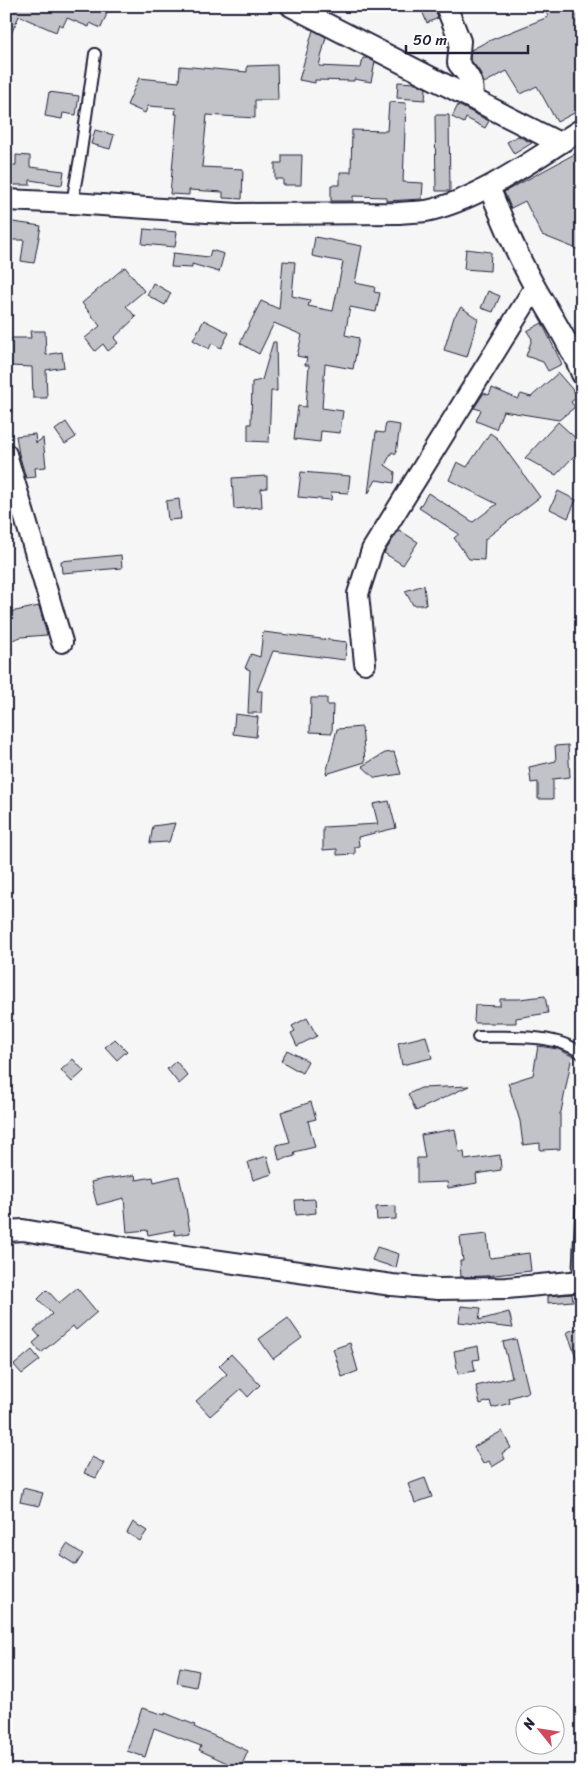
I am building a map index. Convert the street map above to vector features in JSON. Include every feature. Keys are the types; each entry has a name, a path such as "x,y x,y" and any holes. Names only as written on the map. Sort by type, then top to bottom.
{"street":[{"path":"291,6 559,143"},
{"path":"446,6 460,41 458,63 471,80 472,97"},
{"path":"6,200 237,214 399,213 426,211 451,204 489,186 582,129"},
{"path":"489,186 503,223 535,287 573,352 582,374"},
{"path":"365,663 358,594 372,550 535,287"},
{"path":"6,454 62,642"},
{"path":"6,1231 23,1230 128,1248 392,1285 438,1289 507,1288 580,1281"}],"lane":[{"path":"72,203 94,54"},
{"path":"478,1037 544,1039 575,1048 582,1054"},
{"path":"580,1281 582,1193"}],"building":[{"path":"6,6 98,6 108,11 101,28 90,23 89,27 67,18 63,26 59,24 56,32 19,16 6,45"},
{"path":"420,6 434,6 438,18 427,23"},
{"path":"544,6 582,6 582,109 557,122 537,86 521,94 507,71 484,83 480,72 470,59 471,50 548,17"},
{"path":"313,30 326,37 319,66 361,68 363,58 368,58 375,62 371,82 354,79 354,81 315,80 315,83 299,80"},
{"path":"277,65 278,100 255,100 255,118 207,115 202,167 243,169 242,199 223,198 223,192 189,190 189,195 170,194 176,108 148,106 145,113 127,105 139,78 179,82 180,66 247,72 247,66"},
{"path":"398,82 416,83 426,88 425,100 397,98"},
{"path":"49,92 79,96 76,115 63,113 62,119 45,116"},
{"path":"389,102 406,103 403,182 423,183 422,199 386,201 386,197 353,196 353,201 331,201 331,185 340,185 340,172 351,172 352,130 387,131"},
{"path":"458,105 489,121 485,128 466,118 464,123 452,117"},
{"path":"435,115 449,115 450,191 436,191"},
{"path":"95,130 114,135 110,149 91,144"},
{"path":"518,136 532,143 514,154 507,142"},
{"path":"582,150 582,251 542,235 525,201 511,208 504,192"},
{"path":"16,155 30,156 30,167 64,171 62,185 30,180 30,185 7,185 8,165 16,165"},
{"path":"282,155 302,155 301,185 283,185 283,179 275,179 275,163 282,163"},
{"path":"6,221 41,226 34,263 21,261 24,240 6,240"},
{"path":"144,229 177,232 175,247 142,244"},
{"path":"315,237 362,246 355,283 375,287 374,292 380,293 376,312 350,307 345,335 359,338 353,369 325,364 322,408 343,411 340,433 321,431 320,442 294,439 298,406 306,407 309,365 305,365 307,358 297,356 302,335 274,323 259,354 240,343 261,301 279,309 283,261 295,262 292,296 310,300 308,306 333,311 343,262 312,256"},
{"path":"466,249 491,252 490,271 464,269"},
{"path":"211,250 224,254 219,272 192,264 192,268 171,267 173,253 209,257"},
{"path":"125,267 144,291 126,306 136,317 114,338 118,343 108,351 103,344 95,351 85,338 100,326 82,303"},
{"path":"153,283 171,293 165,305 147,295"},
{"path":"488,291 500,296 493,312 481,308"},
{"path":"461,307 478,319 467,357 444,350 454,317"},
{"path":"204,320 229,333 221,348 212,343 209,349 193,340"},
{"path":"542,323 562,364 548,371 543,362 526,356 532,339 527,331"},
{"path":"30,331 45,331 46,355 62,352 64,367 46,370 47,398 33,398 32,367 10,366 10,338 31,338"},
{"path":"273,342 276,342 277,391 271,391 269,442 248,441 248,424 251,424 252,382 262,380"},
{"path":"558,373 578,396 571,402 575,407 559,420 503,411 496,429 476,421 481,410 474,408 484,393 489,395 492,388 518,399 521,394 531,397"},
{"path":"66,422 76,437 65,444 55,430"},
{"path":"558,422 582,444 582,461 574,456 556,475 525,458"},
{"path":"386,423 400,425 396,454 392,452 385,465 395,472 394,483 376,480 368,494 376,432 384,433"},
{"path":"490,433 497,438 540,497 485,539 484,560 469,559 454,538 459,534 419,508 428,493 473,522 497,504 449,480 457,462 467,467"},
{"path":"35,434 36,443 43,438 46,467 35,468 36,477 26,478 16,436"},
{"path":"301,472 350,476 348,493 332,492 331,500 298,497"},
{"path":"267,476 267,488 261,489 262,507 234,509 232,478"},
{"path":"558,491 576,500 568,518 550,509"},
{"path":"179,499 181,519 168,520 166,501"},
{"path":"399,530 418,542 403,565 384,553"},
{"path":"121,555 122,568 62,573 61,561"},
{"path":"424,585 426,605 413,605 405,591"},
{"path":"39,606 47,635 21,637 6,642 6,613"},
{"path":"263,632 347,642 345,660 273,651 257,691 262,691 261,713 248,713 250,670 245,668 251,654 260,657"},
{"path":"311,698 327,698 327,705 333,705 332,733 310,732"},
{"path":"235,714 258,717 256,737 233,734"},
{"path":"362,727 365,762 326,774 337,729"},
{"path":"568,745 570,777 553,779 553,799 538,799 538,782 531,783 529,767 556,761 555,746"},
{"path":"394,752 401,774 375,778 362,766 385,753"},
{"path":"389,801 396,828 358,837 359,846 355,847 355,854 337,855 337,849 323,850 323,827 378,824 373,804"},
{"path":"175,823 169,842 150,843 153,826"},
{"path":"545,996 548,1013 516,1018 516,1023 475,1023 474,1021 475,1005 500,1006 500,999"},
{"path":"307,1018 317,1036 297,1046 291,1033 295,1031 292,1026"},
{"path":"426,1036 432,1058 402,1065 398,1043"},
{"path":"115,1039 127,1051 117,1060 105,1047"},
{"path":"538,1046 558,1049 572,1056 560,1113 560,1149 540,1150 540,1143 523,1145 520,1121 508,1083 533,1075"},
{"path":"287,1050 308,1061 302,1073 281,1061"},
{"path":"73,1059 84,1071 72,1082 61,1070"},
{"path":"176,1061 188,1076 179,1084 167,1069"},
{"path":"469,1086 416,1111 408,1094 421,1088"},
{"path":"311,1102 316,1119 308,1121 315,1147 294,1152 295,1156 279,1160 276,1145 290,1142 281,1112"},
{"path":"455,1129 459,1152 464,1152 465,1160 500,1155 501,1170 476,1174 477,1183 448,1188 447,1182 417,1183 417,1158 425,1158 421,1135"},
{"path":"267,1156 272,1174 253,1180 248,1162"},
{"path":"135,1175 136,1180 153,1177 154,1182 179,1176 190,1233 175,1235 174,1230 148,1235 147,1230 127,1232 124,1198 97,1205 91,1182"},
{"path":"315,1199 316,1213 296,1215 295,1200"},
{"path":"396,1206 396,1219 377,1220 376,1207"},
{"path":"487,1234 490,1258 529,1253 531,1271 461,1277 460,1261 463,1261 460,1237"},
{"path":"377,1247 399,1254 396,1268 372,1260"},
{"path":"77,1288 97,1312 76,1330 73,1326 41,1353 33,1343 40,1337 34,1330 52,1314 38,1299 47,1290 59,1303"},
{"path":"572,1294 573,1301 548,1303 548,1296"},
{"path":"461,1306 481,1308 479,1320 509,1312 513,1328 459,1322"},
{"path":"288,1318 302,1338 273,1359 259,1339"},
{"path":"582,1327 582,1368 580,1368 567,1332"},
{"path":"516,1339 529,1392 509,1398 510,1403 492,1408 490,1401 480,1404 476,1386 512,1377 503,1342"},
{"path":"350,1343 358,1371 342,1377 333,1349"},
{"path":"478,1346 480,1359 473,1360 475,1371 458,1374 454,1351"},
{"path":"32,1350 40,1360 22,1374 14,1365"},
{"path":"231,1354 260,1385 248,1397 241,1389 210,1416 196,1401 227,1374 219,1366"},
{"path":"502,1431 511,1448 502,1453 505,1459 492,1467 489,1461 483,1464 474,1447"},
{"path":"92,1457 104,1463 96,1478 84,1473"},
{"path":"425,1478 432,1497 415,1503 408,1484"},
{"path":"23,1488 43,1493 39,1506 20,1502"},
{"path":"133,1522 147,1531 140,1541 127,1533"},
{"path":"67,1544 83,1554 76,1565 60,1555"},
{"path":"180,1667 199,1671 196,1687 177,1683"},
{"path":"142,1708 165,1715 165,1713 195,1725 194,1727 248,1751 240,1769 199,1750 201,1746 154,1728 145,1757 127,1751"}]}
